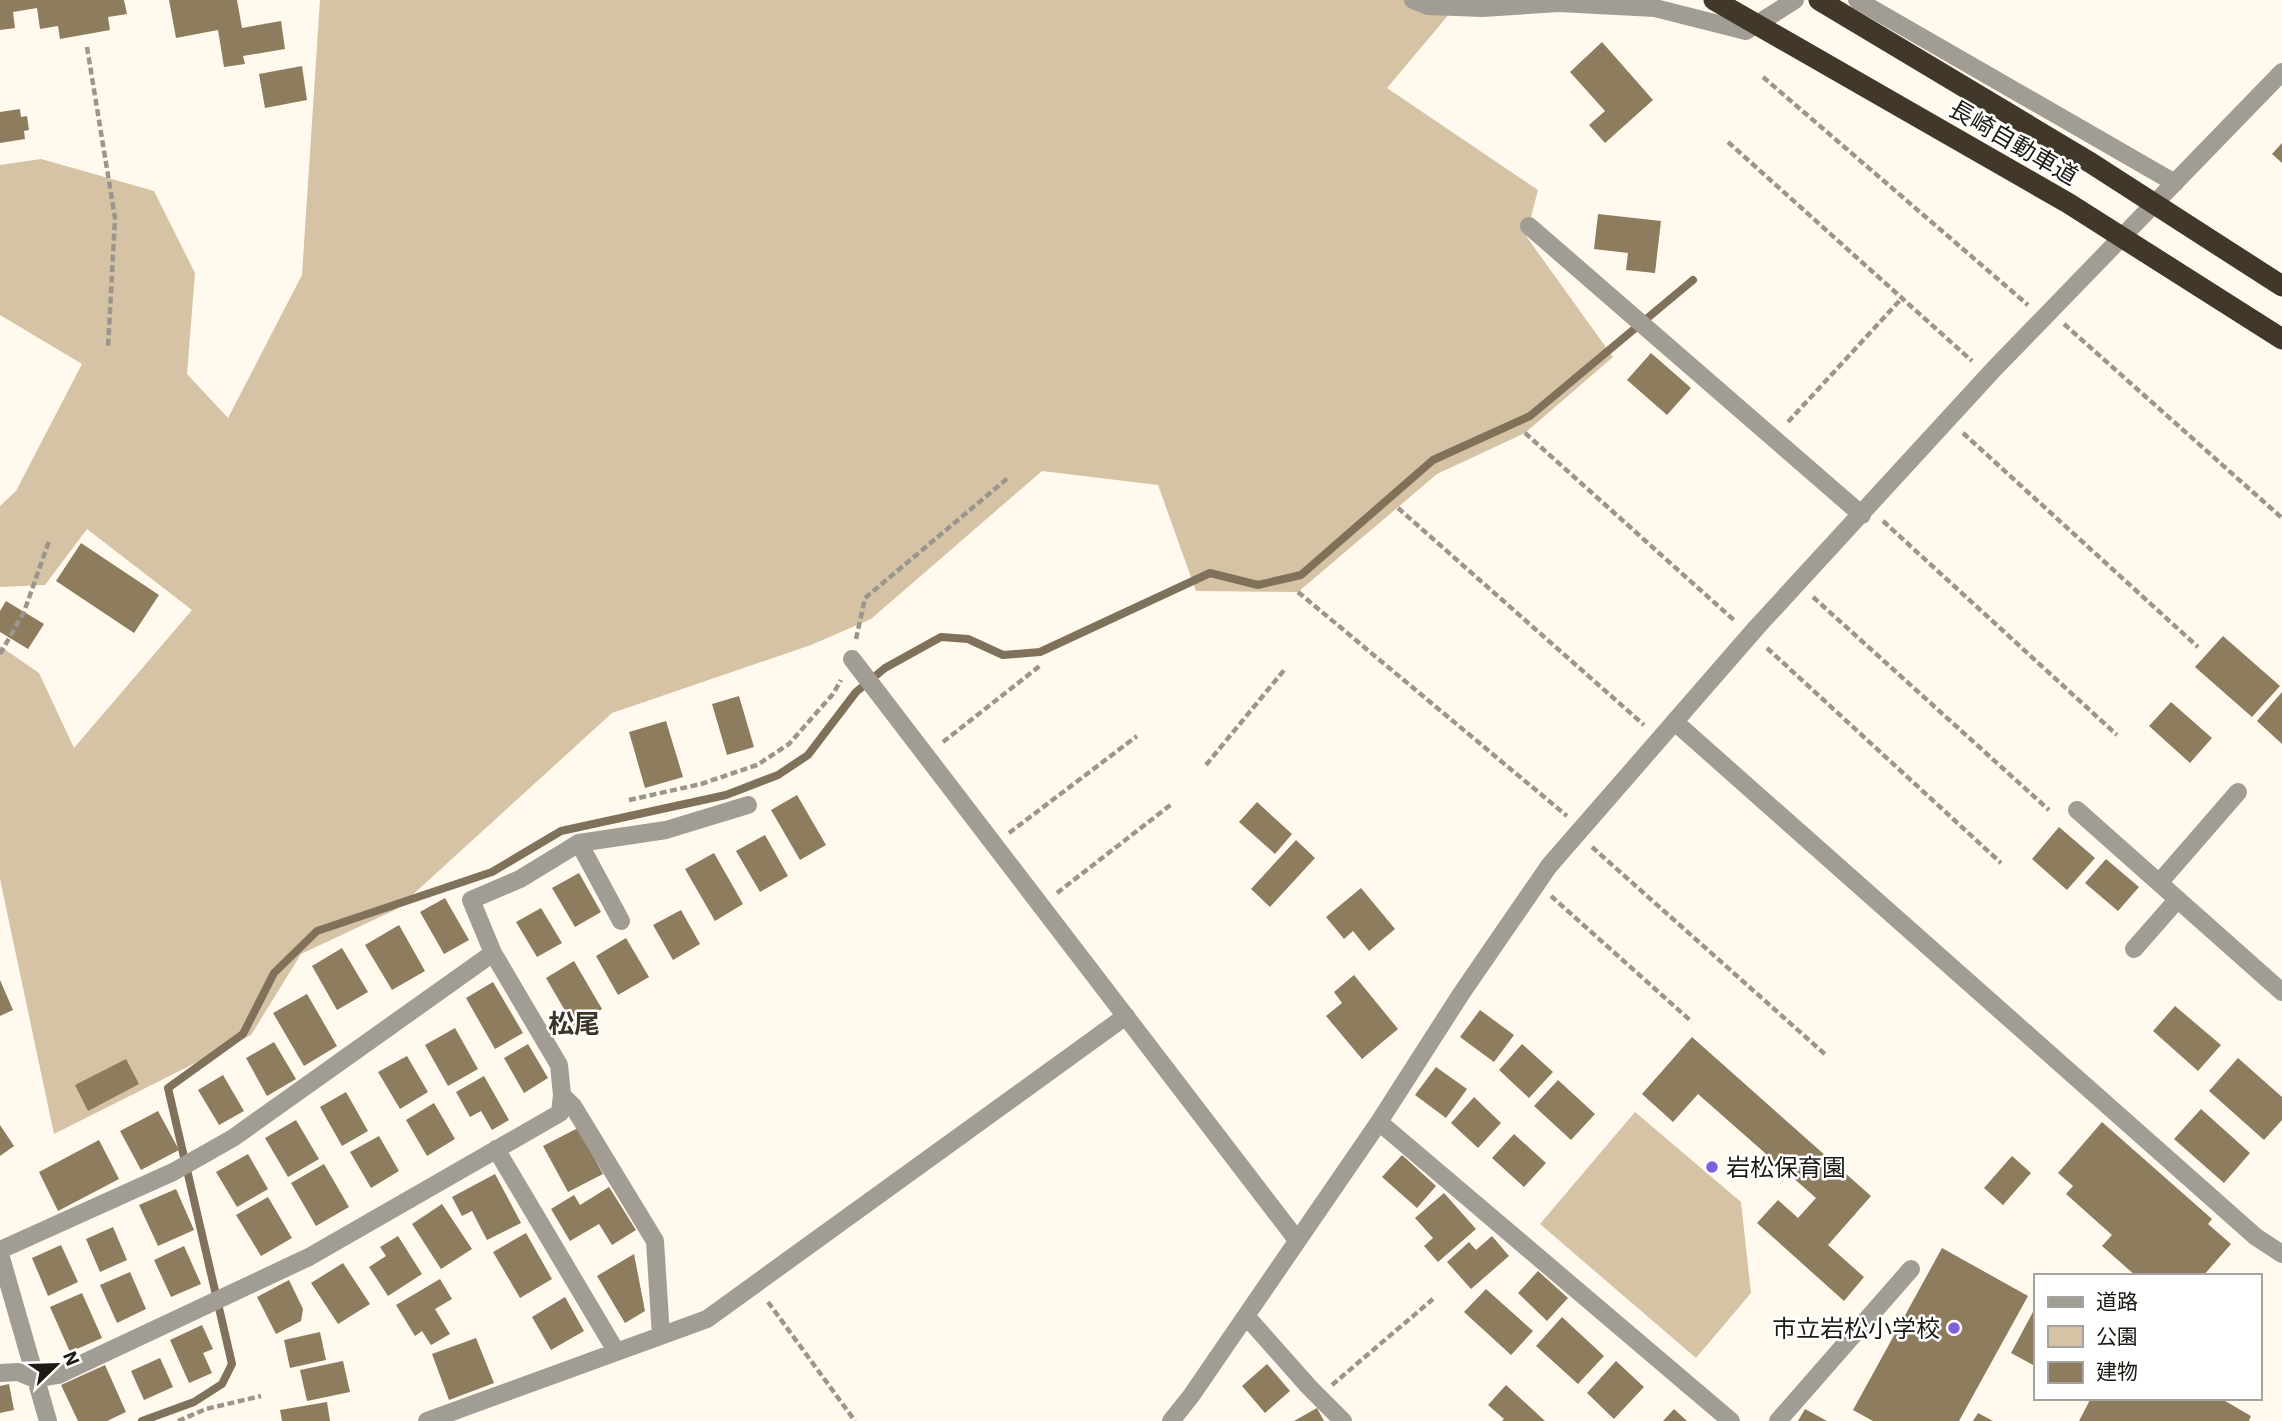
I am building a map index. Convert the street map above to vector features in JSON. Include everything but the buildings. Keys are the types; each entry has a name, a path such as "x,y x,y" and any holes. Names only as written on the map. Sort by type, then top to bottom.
{"highway":[{"name":"長崎自動車道","path":"1714,0 2068,204 2282,340"},
{"name":"長崎自動車道","path":"1819,0 2091,163 2282,286"}],"street":[{"path":"1413,0 1428,6 1483,8 1559,3 1655,8 1746,31 1794,0"},
{"path":"1857,0 2175,183"},
{"path":"1171,1421 1379,1122 1461,994 1549,866 1757,628 2051,308 2282,72"},
{"path":"1529,226 1862,515"},
{"path":"857,666 1297,1240"},
{"path":"1675,723 2256,1237 2282,1254"},
{"path":"2159,883 2238,792"},
{"path":"0,1373 18,1372 35,1379 58,1375 230,1296 309,1257 560,1113 562,1095 559,1065 493,953 471,900 520,878 579,843 666,830 748,805"},
{"path":"2077,810 2282,992"},
{"path":"579,843 621,921"},
{"path":"2134,949 2177,900"},
{"path":"48,1421 0,1252 200,1159 493,953"},
{"path":"427,1421 707,1319 1126,1016"},
{"path":"562,1095 573,1106 655,1241 661,1336"},
{"path":"1379,1122 1731,1421"},
{"path":"496,1149 616,1351"},
{"path":"1779,1421 1911,1269"},
{"path":"1246,1316 1343,1421"}],"path":[{"path":"87,47 115,218 108,348"},
{"path":"1763,76 2031,307"},
{"path":"1728,142 1978,366"},
{"path":"1780,430 1902,298"},
{"path":"2063,323 2282,518"},
{"path":"1525,433 1741,626"},
{"path":"1963,433 2198,647"},
{"path":"1398,508 1648,728"},
{"path":"1883,521 2117,736"},
{"path":"0,654 24,612 49,541"},
{"path":"1298,592 1567,817"},
{"path":"1813,597 2049,810"},
{"path":"1767,648 2001,863"},
{"path":"935,748 1041,665"},
{"path":"1206,765 1284,669"},
{"path":"1003,837 1136,736"},
{"path":"1050,898 1172,803"},
{"path":"1589,844 1827,1056"},
{"path":"1548,893 1692,1022"},
{"path":"1325,1391 1433,1299"},
{"path":"768,1302 855,1421"},
{"path":"178,1421 206,1409 261,1396"}],"green space":[{"path":"320,0 1461,0 1387,88 1538,190 1526,236 1613,357 1525,433 1437,474 1298,592 1196,591 1158,485 1042,471 871,619 811,645 612,713 397,909 301,954 251,1035 54,1134 0,879 0,646 39,673 74,748 192,610 87,529 45,585 0,587 0,506 16,491 82,364 0,315 0,165 41,159 154,191 195,273 187,374 228,418 302,275"},
{"path":"1635,1112 1741,1202 1751,1293 1696,1358 1540,1224"}],"waterway":[{"path":"142,1421 194,1402 222,1384 232,1364 168,1088 243,1034 274,973 317,931 492,872 561,831 726,795 778,775 808,755 856,692 885,668 941,637 968,639 1003,655 1040,652 1210,573 1258,585 1301,575 1433,460 1530,416 1693,280"}],"place":[{"name":"岩松保育園","path":"1712,1167"},
{"name":"市立岩松小学校","path":"1954,1328"}],"district":[{"name":"松尾","path":"574,1023"}]}
